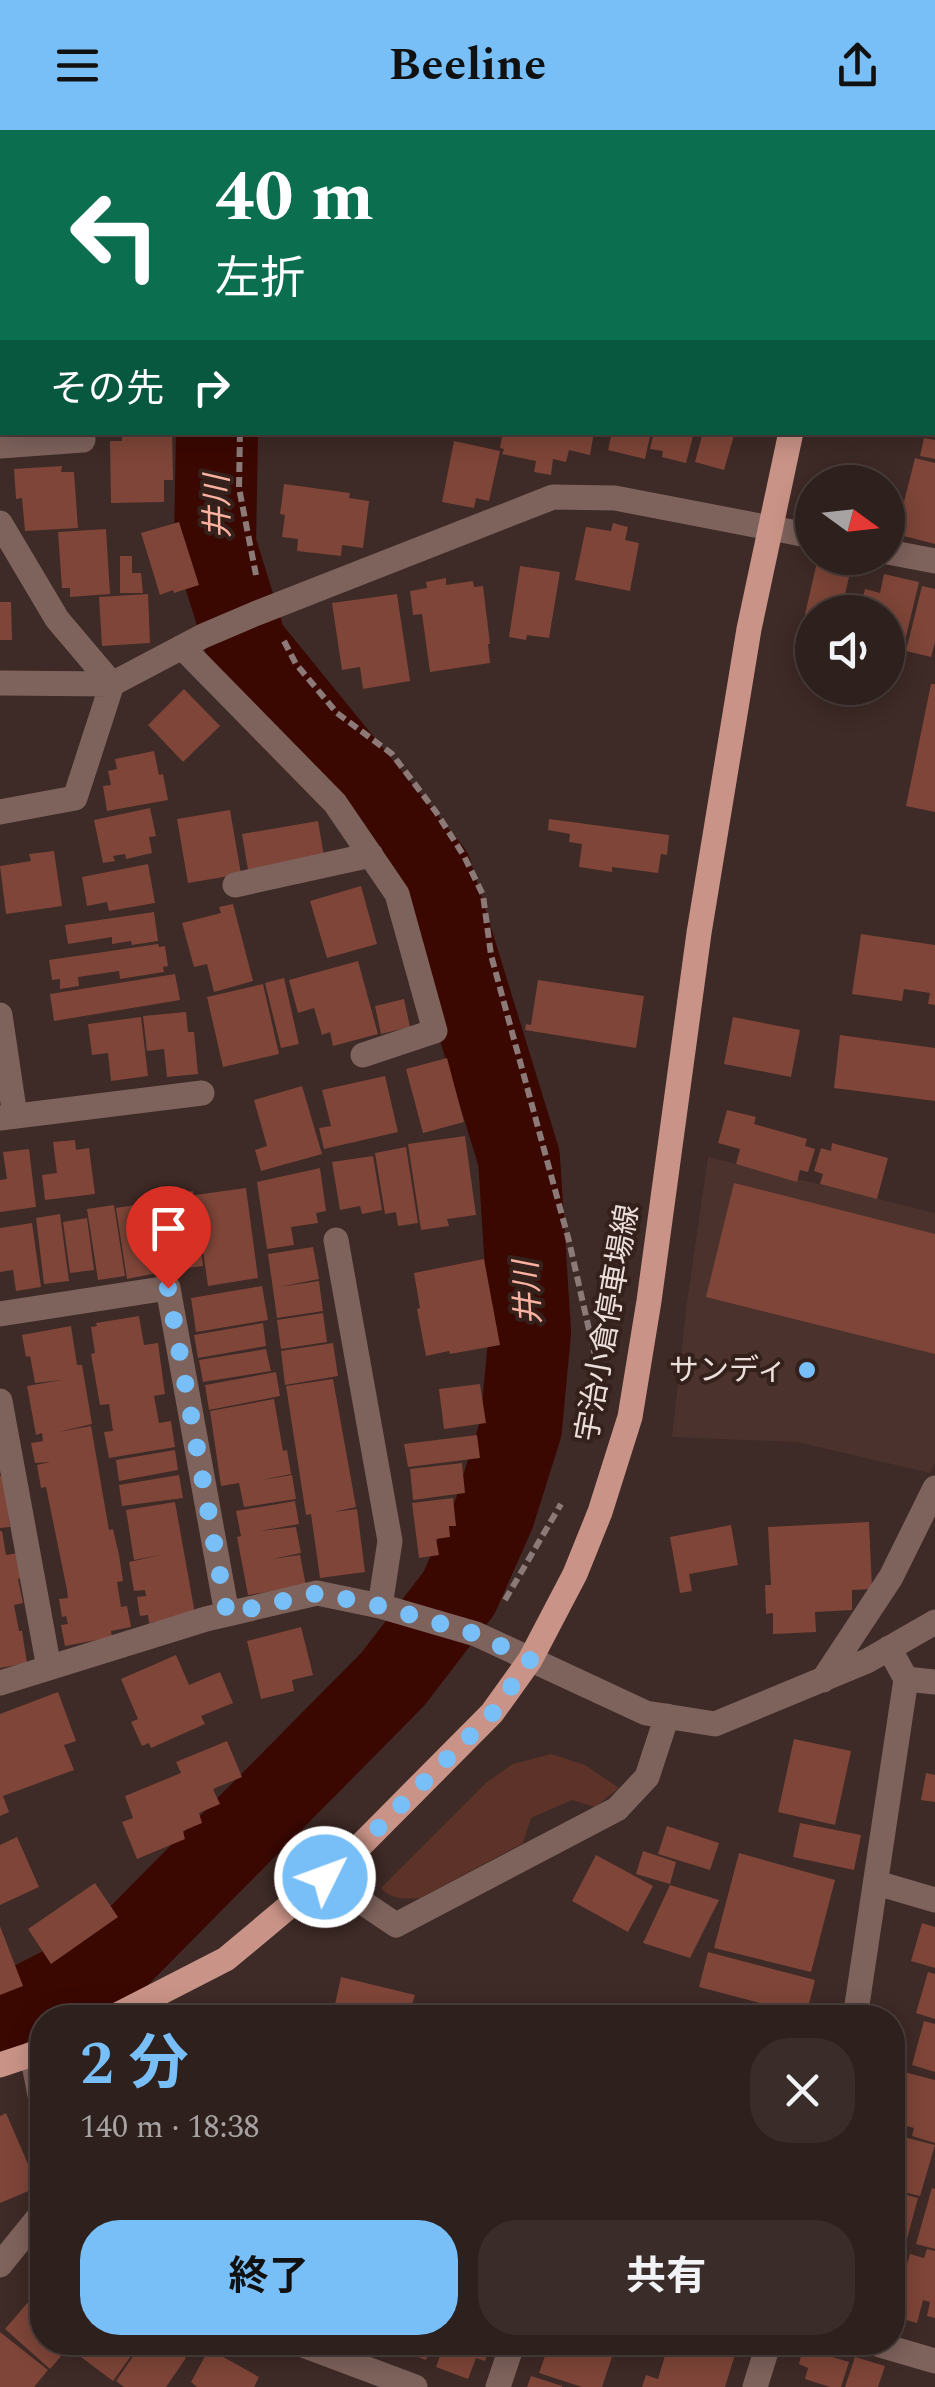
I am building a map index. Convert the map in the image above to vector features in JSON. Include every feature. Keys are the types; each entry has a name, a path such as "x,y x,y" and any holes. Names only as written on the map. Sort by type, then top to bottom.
{"main road":[{"name":"宇治小倉停車場線","path":"136,2005 226,1959 354,1852 492,1714 530,1660 588,1543 630,1417 698,933 749,629 790,435"},
{"path":"0,2065 30,2054"}],"street":[{"path":"0,446 83,440 82,435"},
{"path":"0,683 112,684 257,613 553,497 616,498 795,533"},
{"path":"0,523 57,619 112,684"},
{"path":"905,555 935,561"},
{"path":"192,642 335,803 397,894 435,1032 363,1055"},
{"path":"0,812 76,798 112,684"},
{"path":"235,885 372,855"},
{"path":"0,1015 8,1117 202,1093"},
{"path":"336,1240 390,1541 392,1609"},
{"path":"0,1314 168,1288 227,1614"},
{"path":"0,1401 49,1668"},
{"path":"823,1680 891,1577 935,1488"},
{"path":"0,1683 227,1614 318,1593 392,1609 476,1634 646,1713 715,1724 866,1661 935,1622"},
{"path":"857,2005 906,1679 890,1648"},
{"path":"906,1679 935,1682"},
{"path":"325,1877 396,1925 617,1810 647,1777 667,1716"},
{"path":"876,1883 935,1900"},
{"path":"0,2266 30,2228"},
{"path":"905,2353 935,2362"},
{"path":"330,2355 416,2387"},
{"path":"498,2387 509,2355"},
{"path":"755,2387 765,2355"}],"shaded area":[{"name":"サンディ","path":"708,1157 935,1213 935,1463 930,1473 797,1442 672,1437"},
{"path":"551,1754 585,1765 619,1788 595,1807 572,1800 531,1818 523,1843 420,1898 394,1897 381,1888 487,1782 513,1764"}],"building":[{"path":"122,435 172,435 173,480 164,480 164,502 111,503 110,441 122,441"},
{"path":"502,435 593,435 590,455 569,450 566,462 553,459 551,475 534,472 536,461 502,454 504,449 500,448"},
{"path":"611,435 650,435 645,459 608,450"},
{"path":"653,435 693,435 686,463 662,457 663,451 650,449"},
{"path":"702,435 734,435 724,470 695,462"},
{"path":"924,438 935,440 935,459 920,456"},
{"path":"454,441 500,451 489,501 476,498 474,508 442,502"},
{"path":"915,458 935,463 935,544 905,536 905,498"},
{"path":"62,466 61,472 74,472 78,528 25,531 22,498 16,499 14,469"},
{"path":"284,484 350,493 349,498 369,501 363,548 342,545 341,556 297,551 298,539 282,537"},
{"path":"179,522 199,585 160,595 141,533"},
{"path":"613,523 628,527 625,540 639,543 630,591 575,580 586,527 611,531"},
{"path":"106,529 110,594 70,597 70,588 62,588 58,532"},
{"path":"120,556 132,556 132,573 141,573 143,593 120,593"},
{"path":"520,566 560,572 549,638 509,637"},
{"path":"814,575 849,575 845,595 809,595"},
{"path":"884,575 919,582 905,641 905,595 863,595 865,589 880,593"},
{"path":"446,578 446,585 473,581 474,587 483,586 490,663 430,672 422,614 413,615 410,591 427,588 426,582"},
{"path":"922,586 935,589 935,642 931,657 906,651"},
{"path":"148,594 150,643 102,646 99,597"},
{"path":"397,594 410,681 363,689 360,667 342,670 332,603"},
{"path":"0,602 11,602 12,640 0,640"},
{"path":"931,684 935,684 935,812 906,806"},
{"path":"184,689 220,726 183,762 148,725"},
{"path":"154,751 168,800 107,811 103,786 111,785 108,771 117,769 115,759"},
{"path":"150,808 156,836 149,837 152,853 126,859 125,854 113,856 115,861 103,863 94,820"},
{"path":"230,810 241,874 188,883 177,819"},
{"path":"549,819 669,835 667,855 661,854 658,873 579,867 582,844 569,842 570,834 548,830"},
{"path":"318,821 324,856 248,870 242,834"},
{"path":"54,851 62,906 6,914 0,866 31,861 29,854"},
{"path":"148,864 155,903 109,911 107,902 87,906 82,877"},
{"path":"361,886 377,944 327,958 310,901"},
{"path":"233,904 253,981 214,992 207,964 194,967 182,923 221,913 219,907"},
{"path":"154,912 158,941 112,944 112,937 68,944 65,925"},
{"path":"861,934 935,945 935,1005 928,1004 930,993 904,989 902,1001 852,994"},
{"path":"165,946 168,966 163,967 164,972 120,979 119,971 78,977 79,986 60,989 60,979 52,980 49,960"},
{"path":"358,961 378,1034 333,1046 330,1032 322,1035 314,1008 298,1013 289,980"},
{"path":"175,974 180,1000 54,1021 50,994"},
{"path":"284,978 299,1044 281,1048 265,983"},
{"path":"538,980 644,996 636,1048 525,1030 526,1024 531,1025"},
{"path":"263,984 279,1054 223,1067 207,997"},
{"path":"404,999 410,1027 381,1034 375,1006"},
{"path":"186,1012 188,1032 194,1032 198,1074 167,1077 164,1049 147,1051 143,1016"},
{"path":"141,1017 148,1076 111,1081 108,1053 92,1055 88,1024"},
{"path":"733,1017 800,1030 791,1077 724,1064"},
{"path":"840,1035 935,1048 935,1101 834,1088"},
{"path":"447,1058 464,1122 423,1133 406,1069"},
{"path":"385,1076 398,1132 324,1149 319,1128 331,1126 322,1090"},
{"path":"302,1086 322,1154 261,1171 255,1150 267,1146 254,1100"},
{"path":"727,1110 756,1117 754,1124 807,1139 805,1146 815,1149 808,1172 800,1170 797,1182 736,1164 740,1149 718,1143"},
{"path":"465,1136 476,1215 447,1219 449,1226 421,1230 408,1144"},
{"path":"75,1140 76,1150 89,1148 95,1194 45,1200 42,1175 57,1173 53,1142"},
{"path":"832,1143 888,1158 877,1199 820,1184 823,1174 814,1171 821,1148 831,1151"},
{"path":"406,1147 418,1223 398,1226 396,1212 385,1214 375,1153"},
{"path":"29,1149 36,1207 0,1212 0,1180 7,1179 3,1152"},
{"path":"373,1156 382,1210 362,1214 360,1206 340,1210 332,1162"},
{"path":"320,1168 326,1211 316,1213 318,1223 291,1227 294,1245 267,1249 257,1182"},
{"path":"734,1183 935,1234 935,1354 706,1297"},
{"path":"246,1188 258,1278 208,1286 195,1195"},
{"path":"193,1191 203,1266 179,1269 169,1195"},
{"path":"166,1196 177,1269 127,1279 116,1208 142,1204 151,1253 143,1200"},
{"path":"114,1205 125,1276 98,1280 87,1209"},
{"path":"60,1214 69,1281 44,1284 36,1218"},
{"path":"87,1218 94,1270 70,1273 63,1222"},
{"path":"32,1223 41,1287 16,1291 13,1270 0,1272 0,1228"},
{"path":"313,1247 319,1279 279,1287 319,1281 323,1311 277,1318 268,1254"},
{"path":"484,1259 500,1345 426,1356 414,1273"},
{"path":"262,1286 268,1320 196,1332 191,1298"},
{"path":"323,1313 327,1342 281,1349 277,1320"},
{"path":"139,1316 144,1345 158,1343 165,1394 154,1396 159,1423 171,1421 175,1447 109,1458 104,1432 113,1431 109,1404 100,1405 91,1354 95,1353 91,1327"},
{"path":"263,1323 266,1346 198,1358 194,1335"},
{"path":"71,1326 92,1424 58,1432 91,1426 109,1530 113,1529 119,1555 123,1581 117,1582 121,1607 127,1606 131,1627 111,1631 112,1637 65,1646 61,1625 68,1624 66,1616 62,1617 59,1599 68,1598 67,1590 46,1487 41,1488 37,1465 50,1462 35,1463 31,1443 43,1441 42,1433 36,1435 27,1386 62,1380 35,1383 22,1335"},
{"path":"333,1343 338,1376 285,1385 281,1351"},
{"path":"266,1349 271,1371 203,1382 199,1360"},
{"path":"276,1372 280,1396 209,1410 205,1385"},
{"path":"333,1379 356,1507 334,1512 357,1509 365,1572 320,1578 286,1386"},
{"path":"480,1384 486,1423 444,1429 439,1389"},
{"path":"274,1399 291,1474 262,1480 292,1475 296,1499 244,1507 239,1483 221,1486 210,1411"},
{"path":"477,1435 480,1458 408,1467 404,1444"},
{"path":"175,1450 178,1470 119,1481 116,1460"},
{"path":"462,1463 465,1493 413,1500 410,1469"},
{"path":"179,1475 183,1498 122,1506 119,1485"},
{"path":"0,1476 10,1527 0,1528"},
{"path":"453,1498 456,1526 449,1526 450,1537 436,1539 439,1555 419,1558 412,1503"},
{"path":"295,1501 299,1524 260,1531 296,1527 301,1553 272,1559 300,1555 306,1586 248,1595 236,1511"},
{"path":"175,1502 195,1614 149,1623 148,1615 140,1616 137,1597 146,1596 145,1590 134,1591 129,1562 161,1555 134,1560 126,1510"},
{"path":"869,1522 872,1589 852,1590 852,1610 815,1612 816,1632 773,1634 773,1613 766,1614 765,1585 771,1585 768,1527"},
{"path":"731,1525 738,1565 689,1574 692,1591 680,1593 670,1537"},
{"path":"0,1531 6,1555 18,1553 23,1603 14,1605 27,1663 0,1668"},
{"path":"301,1627 313,1675 292,1680 294,1691 261,1699 247,1641"},
{"path":"176,1655 189,1685 220,1672 233,1703 201,1716 205,1724 151,1748 149,1743 142,1746 131,1722 138,1719 121,1679"},
{"path":"58,1692 76,1741 64,1745 74,1770 3,1796 9,1812 0,1816 0,1714"},
{"path":"794,1739 851,1751 835,1825 778,1812"},
{"path":"227,1741 242,1777 213,1789 220,1804 199,1813 202,1823 183,1831 185,1839 137,1859 122,1822 133,1818 125,1796 181,1773 176,1762"},
{"path":"926,1773 935,1775 935,1802 921,1800"},
{"path":"800,1823 861,1835 854,1870 793,1857"},
{"path":"667,1826 719,1843 710,1870 658,1854"},
{"path":"17,1837 39,1887 0,1905 0,1845"},
{"path":"643,1851 676,1862 670,1884 636,1874"},
{"path":"739,1853 835,1880 811,1972 714,1948"},
{"path":"596,1855 653,1886 628,1932 572,1901"},
{"path":"95,1883 118,1917 51,1964 28,1929"},
{"path":"670,1885 719,1900 690,1958 643,1943"},
{"path":"922,1923 935,1927 935,1968 911,1961"},
{"path":"0,1926 23,1986 0,1995"},
{"path":"708,1952 815,1980 809,2005 768,2005 699,1987"},
{"path":"928,1972 935,1974 935,2019 916,2013"},
{"path":"341,1977 415,1995 412,2004 416,2005 335,2005"},
{"path":"924,2021 935,2024 935,2072 912,2065"},
{"path":"905,2072 935,2080 935,2143 912,2136 914,2128 905,2126"},
{"path":"6,2113 30,2168 30,2190 0,2203 0,2116"},
{"path":"905,2137 935,2145 920,2196 905,2192"},
{"path":"932,2188 935,2189 935,2249 916,2244"},
{"path":"905,2194 918,2198 905,2246"},
{"path":"927,2249 935,2251 935,2318 927,2316 930,2302 923,2300 917,2323 905,2320 905,2271 910,2254 924,2258"},
{"path":"30,2300 30,2351 5,2329"},
{"path":"0,2332 48,2370 34,2387 0,2387"},
{"path":"34,2355 62,2355 50,2369"},
{"path":"82,2355 132,2355 113,2381"},
{"path":"134,2355 186,2358 166,2387 124,2387 116,2381"},
{"path":"206,2355 220,2355 259,2377 254,2387 197,2387 191,2382"},
{"path":"440,2355 487,2355 485,2361 476,2358 468,2379 436,2367"},
{"path":"545,2355 613,2355 602,2387 582,2387 539,2373"},
{"path":"665,2355 735,2355 725,2387 642,2387 646,2375 658,2379"},
{"path":"801,2355 826,2355 849,2362 841,2387 805,2379 808,2368 799,2364"},
{"path":"855,2357 885,2366 878,2387 845,2387"},
{"path":"531,2376 562,2386 562,2387 527,2387"}],"waterway":[{"name":"井川","path":"0,2019 114,1961 393,1679 459,1593 494,1514 521,1428 530,1332 519,1158 431,872 246,645 215,545 217,435"}],"place":[{"name":"サンディ","path":"807,1370"}],"route":[{"path":"168,1288 227,1614 318,1593 476,1634 530,1660 492,1714 325,1877"}]}
